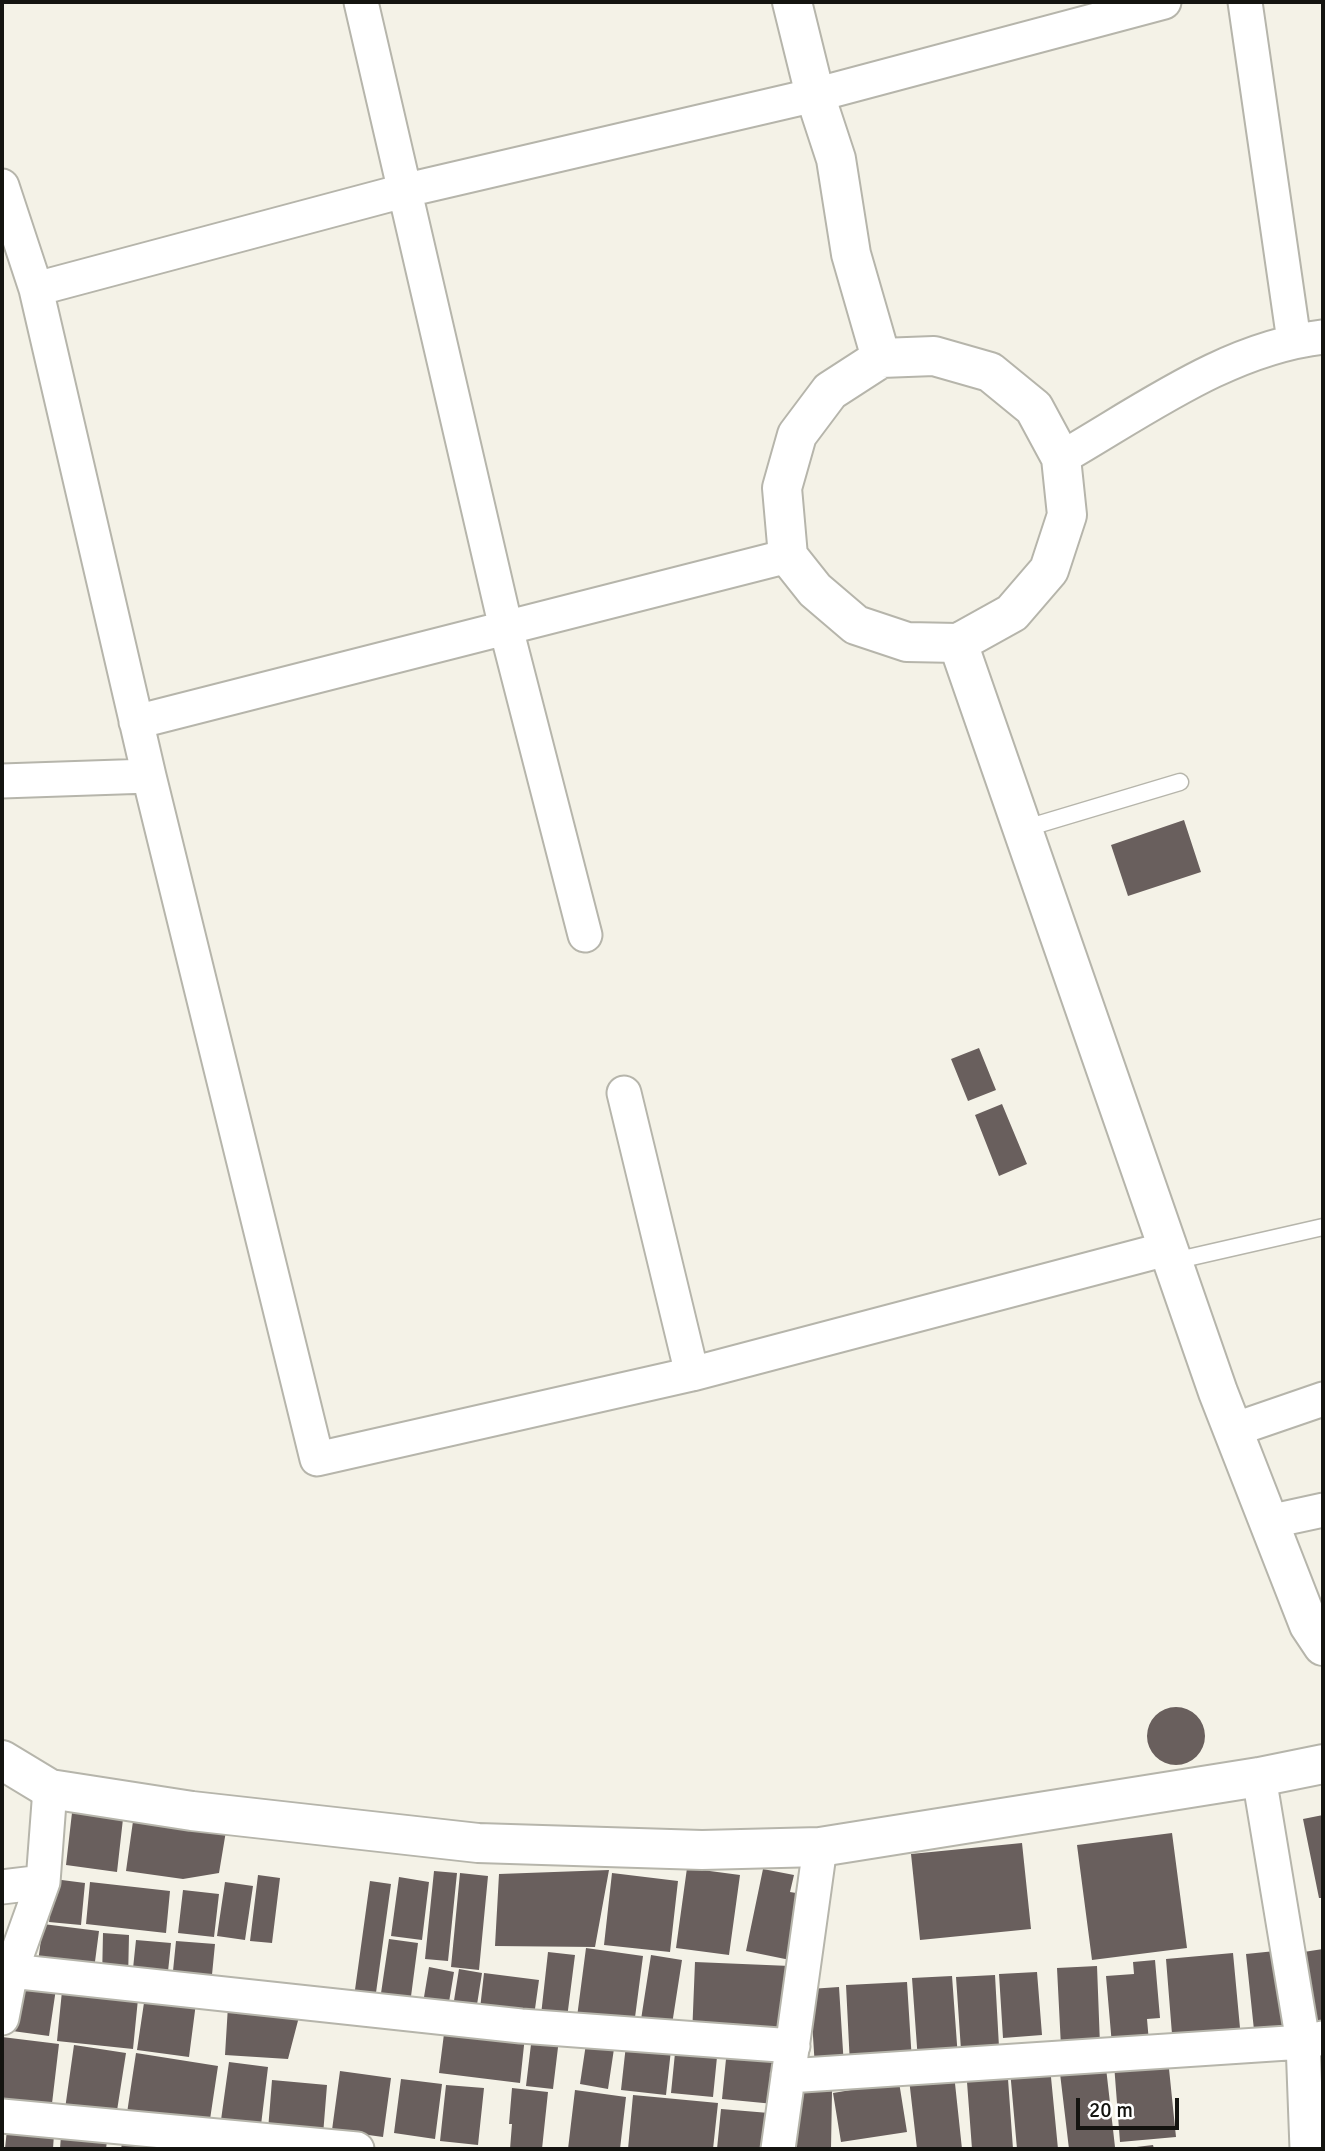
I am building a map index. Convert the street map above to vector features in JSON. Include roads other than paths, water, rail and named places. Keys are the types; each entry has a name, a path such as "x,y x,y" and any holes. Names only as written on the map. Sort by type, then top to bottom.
{"street":[{"path":"361,2 407,190 506,628 585,936"},
{"path":"792,2 815,95 836,159 851,254 881,358"},
{"path":"36,289 407,190 815,95 1164,2"},
{"path":"1061,458 1192,382 1239,360 1309,339 1245,2"},
{"path":"2,186 36,289 136,722 317,1459 692,1374 1172,1254"},
{"path":"934,356 990,372 1034,408 1061,458 1067,515 1049,570 1012,613 958,643 907,642 856,625 815,590 788,556 782,488 797,435 830,391 881,358 934,356"},
{"path":"136,722 788,556"},
{"path":"958,643 1233,1430 1268,1522 1319,1631"},
{"path":"2,781 149,776"},
{"path":"624,1093 692,1374"},
{"path":"1233,1430 1323,1399"},
{"path":"1268,1522 1323,1510"},
{"path":"2,1760 50,1788 192,1811 478,1843 702,1850 820,1847 1323,1765"},
{"path":"1259,1777 1313,2040 1307,2149"},
{"path":"2,2018 11,1971 43,1882 50,1788"},
{"path":"778,2149 820,1847"},
{"path":"2,1887 43,1882"},
{"path":"11,1971 521,2026 790,2061 1313,2040"},
{"path":"2,2116 357,2149"}],"lane":[{"path":"1023,829 1180,782"},
{"path":"1172,1254 1323,1227"}]}
